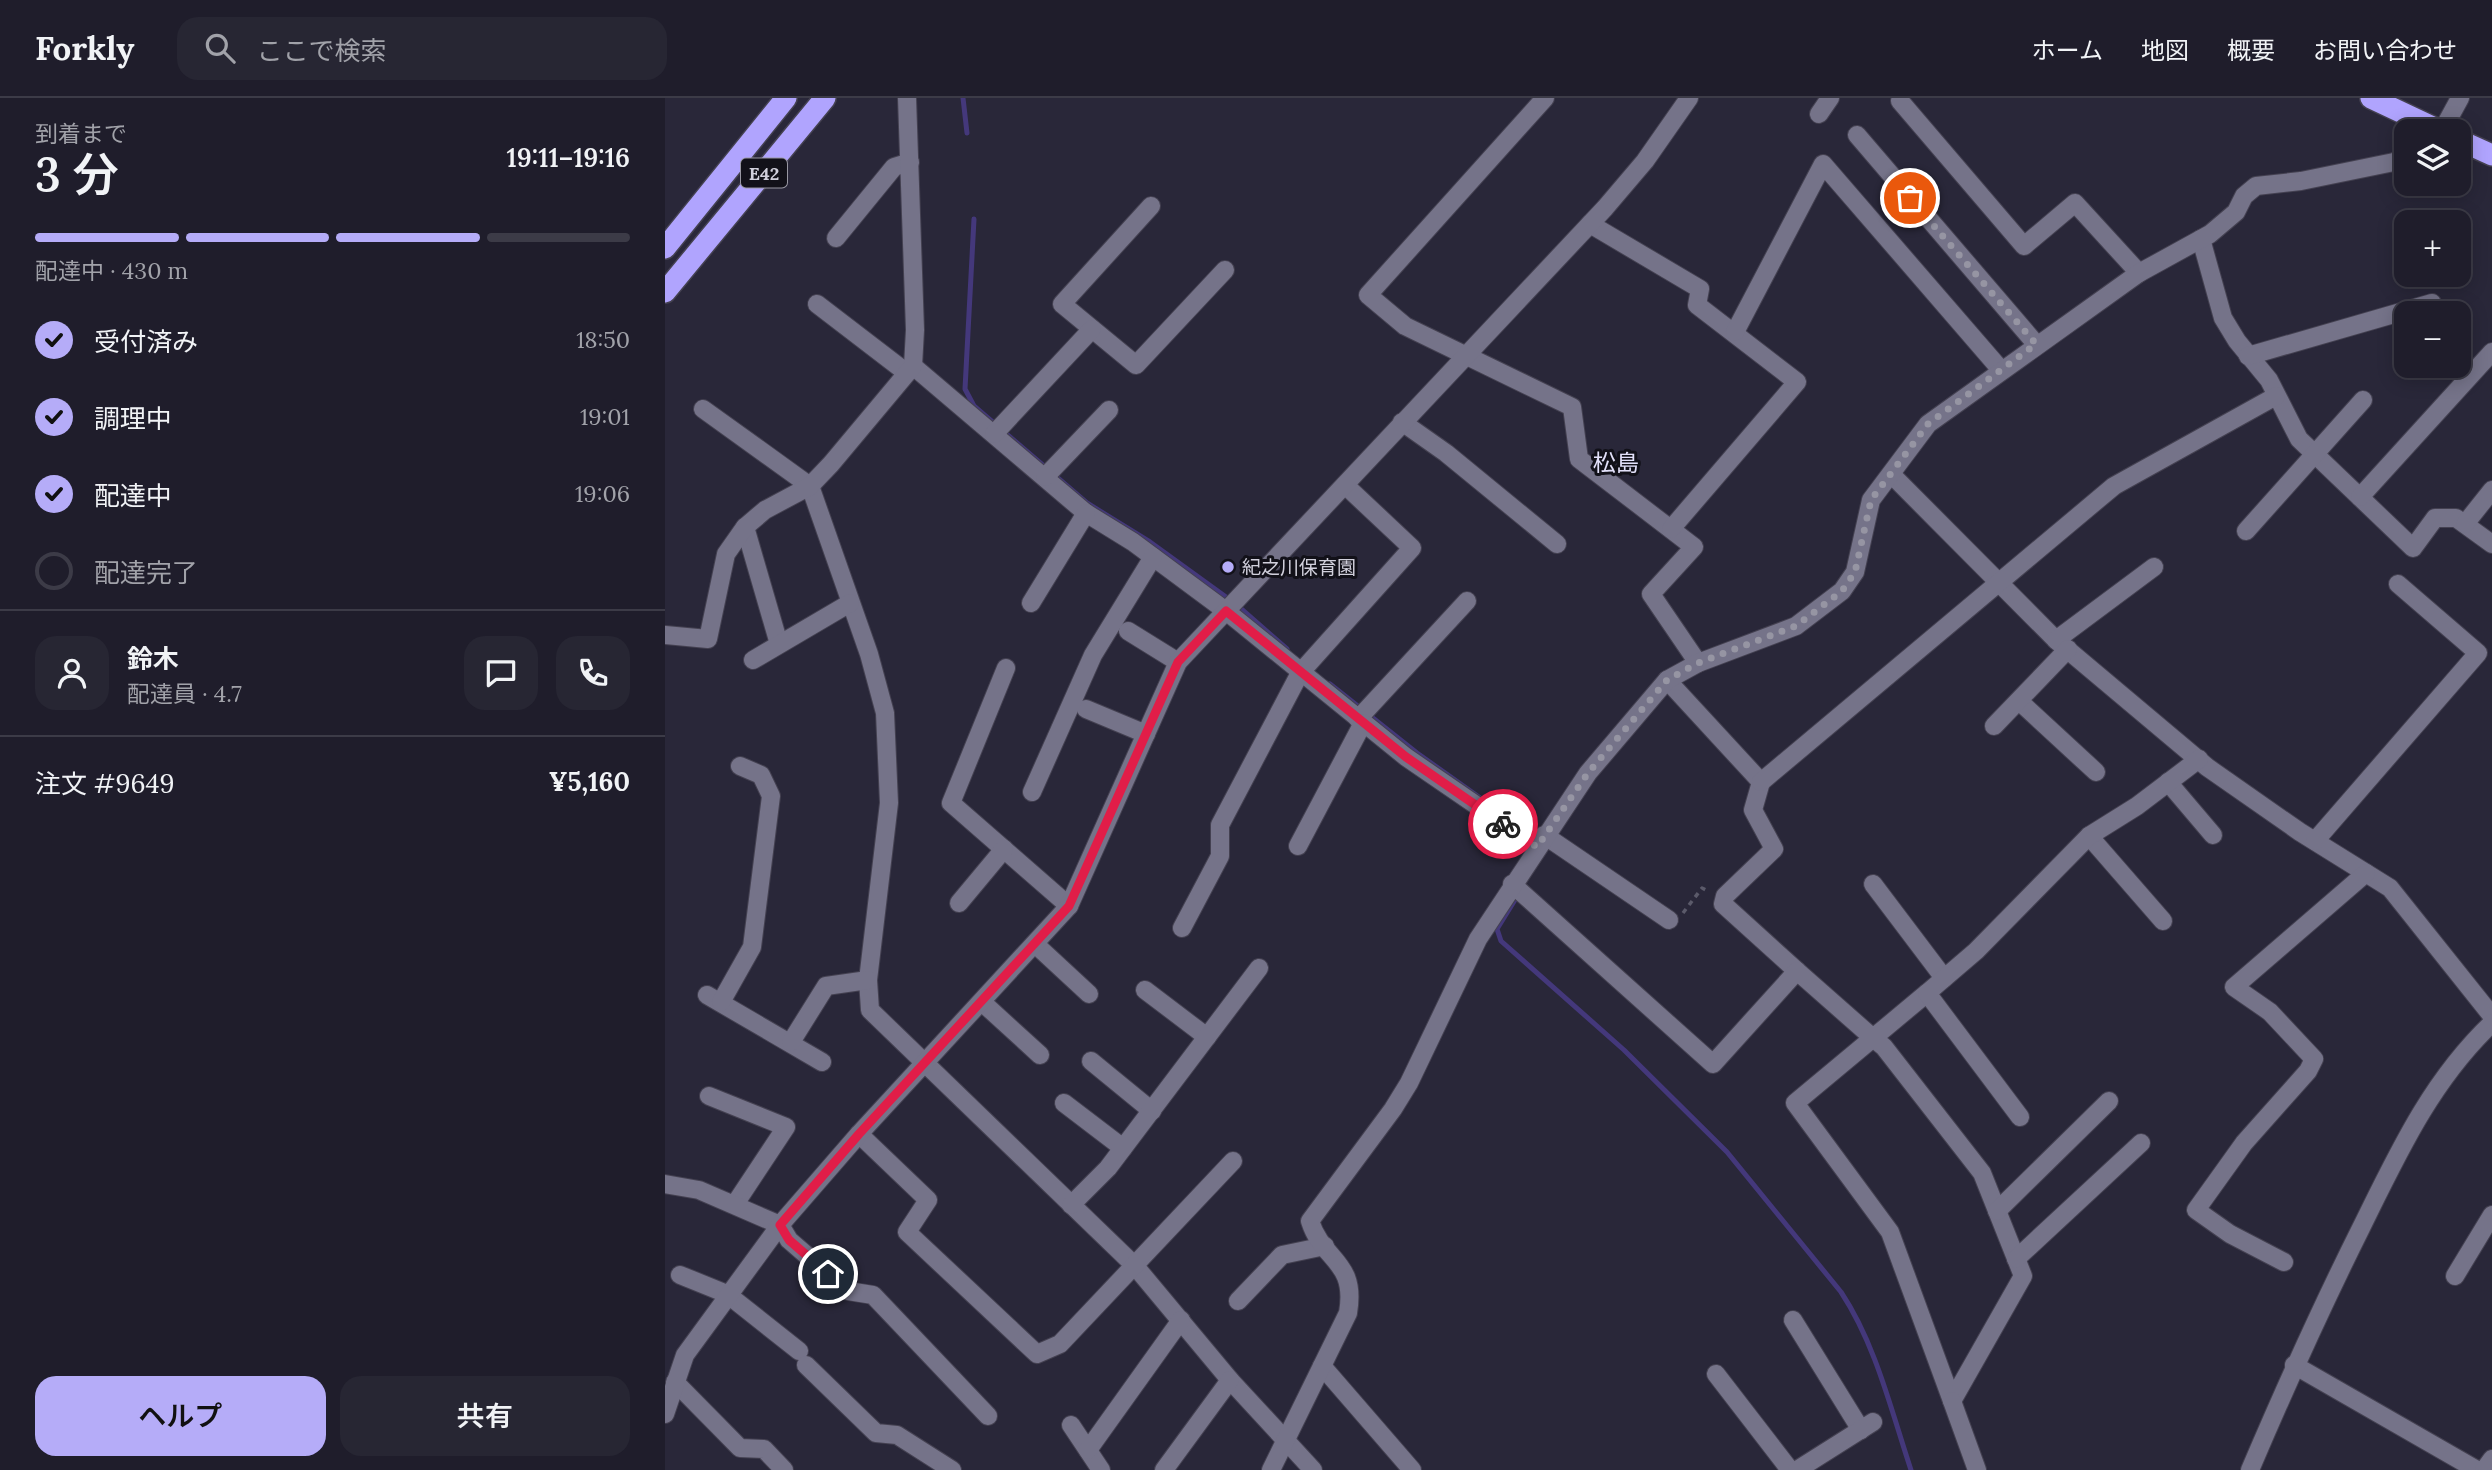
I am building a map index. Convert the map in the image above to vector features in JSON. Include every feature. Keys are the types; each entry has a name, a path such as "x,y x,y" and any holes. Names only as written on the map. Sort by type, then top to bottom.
{"highway":[{"name":"E42","path":"671,240 786,98"},
{"name":"E42","path":"665,292 825,98"},
{"path":"2371,98 2416,119"},
{"path":"2471,145 2492,155"}],"street":[{"path":"665,635 708,639 726,554 745,527 765,510 810,485 910,369 915,330 907,98"},
{"path":"1545,98 1368,295 1405,326 1467,353 1480,363 1572,407 1579,459 1694,547 1651,594 1698,663"},
{"path":"665,1414 685,1354 780,1225 859,1134 983,1003 1069,906 1178,662 1590,224 1645,161 1689,98"},
{"path":"1819,114 1830,98"},
{"path":"2448,119 2460,98"},
{"path":"1900,101 2024,246 2074,203 2139,273"},
{"path":"1857,135 2036,344"},
{"path":"836,238 894,167 910,162"},
{"path":"1271,1470 1348,1313 1349,1277 1313,1232 1310,1221 1409,1083 1451,989 1518,889 1540,842 1588,773 1667,680 1698,663 1796,626 1842,591 1855,572 1871,500 1928,424 2036,344 2139,273 2201,239 2236,212 2243,196 2256,186 2327,176 2394,162"},
{"path":"1735,332 1822,164 2001,370"},
{"path":"1151,206 1062,304 1136,365 1225,270"},
{"path":"1590,224 1700,289 1697,305 1797,382 1671,529"},
{"path":"2201,239 2223,318 2248,356 2269,380 2299,439 2413,548 2435,518 2456,518 2492,544"},
{"path":"817,304 998,430 1048,474 1086,513 1153,557 1305,668 1363,716 1406,757 1669,920"},
{"path":"2248,356 2394,314"},
{"path":"998,430 1092,329"},
{"path":"2360,497 2492,352"},
{"path":"1952,1401 2023,1276 1982,1173 1884,1047 1723,904 1725,896 1774,849 1753,810 1761,782 1996,582 2114,486 2276,396"},
{"path":"2246,531 2363,400"},
{"path":"703,409 810,485 869,654 885,713 889,803 868,980 870,1010 1135,1266 1230,1380 1313,1470"},
{"path":"1048,474 1109,410"},
{"path":"1402,422 1447,453 1557,544"},
{"path":"1892,475 1996,582 2062,644 2199,759 2315,841 2390,888 2492,1016"},
{"path":"1182,928 1220,856 1220,825 1305,668 1412,548 1345,485"},
{"path":"2465,524 2492,491"},
{"path":"1031,603 1086,513"},
{"path":"745,527 779,644"},
{"path":"1032,792 1093,655 1153,557"},
{"path":"1994,726 2018,701 2062,644 2154,567"},
{"path":"2315,841 2478,653 2398,584"},
{"path":"1297,846 1363,716 1467,601"},
{"path":"753,660 850,603"},
{"path":"1128,631 1178,662"},
{"path":"1006,668 951,803 1069,906"},
{"path":"1667,680 1761,782"},
{"path":"2018,701 2096,772"},
{"path":"1087,709 1146,734"},
{"path":"1977,1470 1890,1232 1795,1103 1976,951 2089,836 2199,759"},
{"path":"740,766 761,775 771,796 752,947 714,999 822,1062"},
{"path":"2168,782 2213,835"},
{"path":"2089,836 2163,920"},
{"path":"959,903 1004,849"},
{"path":"2284,1262 2230,1234 2196,1210 2244,1143 2308,1071 2314,1059 2270,1012 2234,987 2366,873"},
{"path":"1873,884 1944,978"},
{"path":"1518,889 1713,1063 1797,971"},
{"path":"1035,944 1089,994"},
{"path":"1071,1205 1123,1148 1259,968"},
{"path":"791,1042 825,986 868,980"},
{"path":"1145,990 1207,1037"},
{"path":"1927,993 2020,1117"},
{"path":"983,1003 1040,1055"},
{"path":"2250,1470 2294,1365 2409,1129 2439,1082 2468,1046 2492,1023"},
{"path":"1091,1061 1152,1111"},
{"path":"709,1096 786,1127 735,1204"},
{"path":"1997,1211 2109,1101"},
{"path":"1064,1103 1123,1148"},
{"path":"859,1134 928,1200 907,1232 1037,1354 1060,1344 1233,1161"},
{"path":"2016,1259 2141,1143"},
{"path":"665,1184 699,1190 780,1225 789,1240 848,1291 873,1295 988,1416"},
{"path":"2455,1276 2492,1215"},
{"path":"1238,1301 1282,1255 1325,1246"},
{"path":"680,1275 727,1294 803,1358 876,1433 897,1435 952,1470"},
{"path":"1088,1450 1181,1320"},
{"path":"1793,1320 1867,1426 1797,1470"},
{"path":"2294,1365 2477,1470"},
{"path":"1322,1366 1412,1470"},
{"path":"1716,1374 1790,1470"},
{"path":"1164,1470 1230,1380"},
{"path":"675,1382 740,1448 764,1449 784,1470"},
{"path":"1070,1425 1101,1470"},
{"path":"2484,1470 2492,1459"}],"path":[{"path":"1669,920 1673,924 1680,919 1702,888 1723,904"}],"waterway":[{"path":"963,98 967,133"},
{"path":"974,219 965,389 974,406 1087,503 1150,542 1226,597"},
{"path":"1239,607 1287,649"},
{"path":"1330,684 1417,753 1535,837"},
{"path":"1518,895 1497,929 1501,941 1624,1050 1727,1152 1841,1292 1873,1356 1911,1470"}],"way so far":[{"path":"1503,824 1537,847 1588,773 1667,680 1698,663 1796,626 1842,591 1855,572 1871,500 1928,424 2036,344 1910,198"}],"place":[{"name":"紀之川保育園","path":"1228,567"}],"district":[{"name":"松島","path":"1616,462"}],"route":[{"path":"828,1274 789,1240 780,1225 859,1134 983,1003 1069,906 1178,662 1226,611 1406,757 1503,824"}]}
